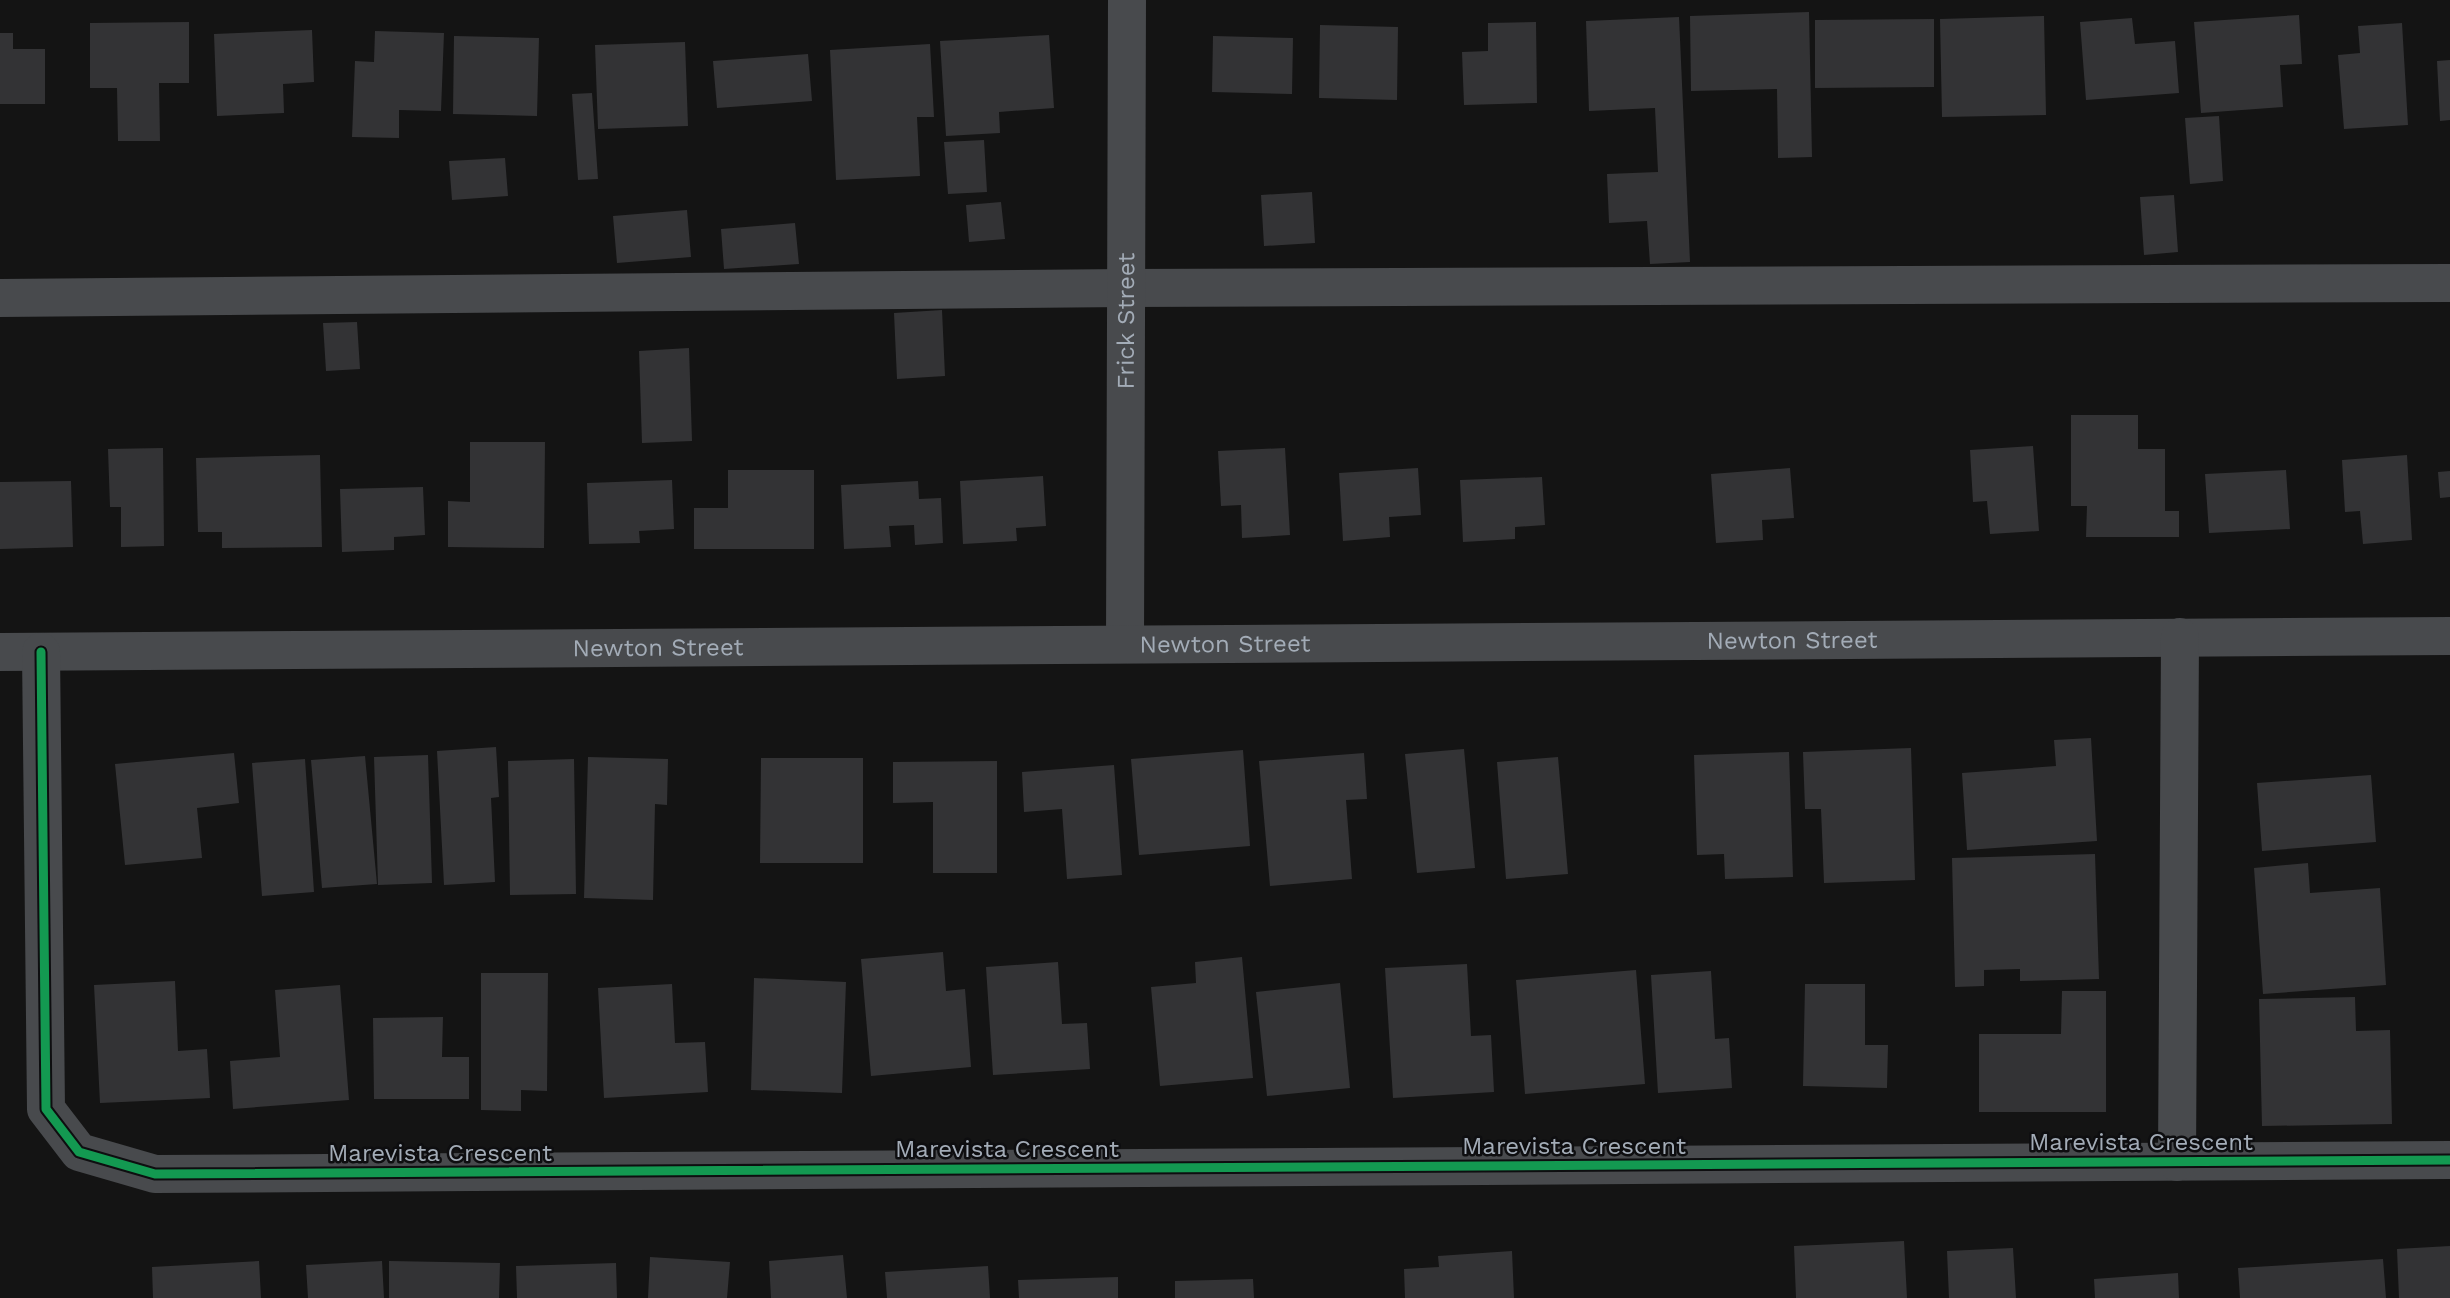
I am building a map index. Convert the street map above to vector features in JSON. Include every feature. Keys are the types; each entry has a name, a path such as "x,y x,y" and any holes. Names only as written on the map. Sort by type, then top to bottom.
{"street":[{"name":"Frick Street","path":"1125,643 1127,0"},
{"path":"0,298 1126,288 2450,283"},
{"name":"Newton Street","path":"0,652 2450,636"},
{"name":"Marevista Crescent","path":"2177,1161 2180,637"},
{"name":"Marevista Crescent","path":"41,652 46,1110 79,1152 155,1174 2450,1160"}],"building":[{"path":"1809,12 1812,157 1778,158 1777,89 1691,91 1690,16"},
{"path":"2299,15 2302,64 2280,65 2283,107 2201,113 2194,22"},
{"path":"2044,16 2046,115 1942,117 1940,19"},
{"path":"1679,17 1690,262 1650,264 1647,221 1609,223 1607,174 1658,172 1655,108 1589,111 1586,21"},
{"path":"2132,18 2135,44 2175,41 2179,93 2086,100 2080,22"},
{"path":"1934,19 1934,87 1815,88 1815,20"},
{"path":"189,22 189,83 159,83 160,141 118,141 117,88 90,88 90,23"},
{"path":"1536,22 1537,103 1464,105 1462,52 1488,51 1488,23"},
{"path":"2402,23 2408,125 2344,129 2338,55 2360,53 2358,26"},
{"path":"1320,25 1398,27 1397,100 1319,98"},
{"path":"312,30 314,82 283,84 284,113 217,116 214,34"},
{"path":"375,31 444,33 441,111 399,110 399,138 352,137 355,61 374,62"},
{"path":"0,33 13,33 13,49 45,49 45,104 0,104"},
{"path":"1049,35 1054,108 999,112 1000,133 946,136 940,41"},
{"path":"454,36 539,38 537,116 453,114"},
{"path":"1213,36 1293,38 1292,94 1212,92"},
{"path":"685,42 688,126 598,129 595,45"},
{"path":"930,44 934,117 917,117 920,176 836,180 830,50"},
{"path":"808,54 812,101 717,108 713,61"},
{"path":"2450,60 2450,120 2440,121 2437,61"},
{"path":"592,93 598,179 578,180 572,94"},
{"path":"2219,116 2223,181 2190,184 2185,118"},
{"path":"984,140 987,192 948,194 944,142"},
{"path":"505,158 508,196 452,200 449,161"},
{"path":"1312,192 1315,243 1264,246 1261,195"},
{"path":"2174,195 2178,252 2144,255 2140,197"},
{"path":"1001,202 1005,239 969,242 966,205"},
{"path":"687,210 691,257 617,263 613,216"},
{"path":"795,223 799,264 724,269 721,229"},
{"path":"942,310 945,376 897,379 894,313"},
{"path":"357,322 360,369 326,371 323,323"},
{"path":"689,348 692,441 642,443 639,351"},
{"path":"2071,415 2138,415 2138,449 2165,449 2165,511 2179,511 2179,537 2086,537 2087,506 2071,506"},
{"path":"470,442 545,442 544,548 448,547 448,501 470,502"},
{"path":"2033,446 2039,531 1990,534 1987,501 1973,502 1970,450"},
{"path":"163,448 164,546 121,547 121,507 110,507 108,449"},
{"path":"1285,448 1290,535 1242,538 1241,505 1221,506 1218,451"},
{"path":"320,455 322,547 222,548 222,532 198,532 196,458"},
{"path":"2407,455 2412,540 2363,544 2360,511 2345,512 2342,460"},
{"path":"1418,468 1421,515 1389,517 1390,537 1343,541 1339,473"},
{"path":"1790,468 1794,518 1762,520 1763,540 1716,543 1711,474"},
{"path":"728,470 814,470 814,549 694,549 694,508 728,508"},
{"path":"2286,470 2290,529 2209,533 2205,474"},
{"path":"2450,471 2450,497 2440,498 2438,472"},
{"path":"1043,476 1046,526 1016,528 1017,541 963,544 960,481"},
{"path":"1542,477 1545,525 1515,527 1515,539 1463,542 1460,480"},
{"path":"672,480 674,529 639,531 640,543 589,544 587,483"},
{"path":"71,481 73,547 0,549 0,482"},
{"path":"918,481 919,499 941,498 943,543 915,545 914,525 889,526 891,547 844,549 841,485"},
{"path":"423,487 425,535 394,537 394,550 342,552 340,489"},
{"path":"2091,738 2097,841 1967,850 1962,773 2056,766 2054,740"},
{"path":"496,747 499,797 491,798 495,882 444,885 437,751"},
{"path":"1911,748 1915,880 1824,883 1821,809 1805,809 1803,752"},
{"path":"1464,749 1475,868 1417,873 1405,754"},
{"path":"1243,750 1250,846 1139,855 1131,759"},
{"path":"1789,752 1793,877 1725,879 1724,854 1697,855 1694,755"},
{"path":"234,753 239,803 197,808 202,858 125,865 115,764"},
{"path":"1364,753 1367,799 1346,800 1352,879 1270,886 1259,761"},
{"path":"428,755 432,883 378,885 374,757"},
{"path":"365,756 377,884 322,888 311,760"},
{"path":"588,757 668,759 667,805 655,804 653,900 584,898"},
{"path":"1558,757 1568,874 1506,879 1497,762"},
{"path":"761,758 863,758 863,863 760,863"},
{"path":"305,759 314,892 262,896 252,763"},
{"path":"574,759 576,894 510,895 508,761"},
{"path":"997,761 997,873 933,873 933,802 893,803 893,762"},
{"path":"1114,765 1122,875 1067,879 1062,809 1024,812 1022,772"},
{"path":"2371,775 2376,842 2262,851 2257,783"},
{"path":"2095,854 2099,979 2020,981 2020,969 1984,970 1984,986 1955,987 1952,858"},
{"path":"2308,863 2310,893 2380,888 2386,985 2263,994 2254,868"},
{"path":"943,952 946,991 965,989 971,1067 871,1076 861,959"},
{"path":"1242,957 1253,1078 1160,1086 1151,987 1196,983 1195,962"},
{"path":"1058,962 1062,1024 1087,1023 1090,1069 993,1075 986,967"},
{"path":"1467,964 1471,1036 1491,1035 1494,1092 1393,1098 1385,968"},
{"path":"1636,970 1645,1084 1525,1094 1516,980"},
{"path":"1711,971 1715,1039 1729,1038 1732,1088 1658,1093 1651,975"},
{"path":"481,973 548,973 547,1091 521,1090 521,1111 481,1110"},
{"path":"754,978 846,982 842,1093 751,1090"},
{"path":"175,981 178,1051 207,1049 210,1098 100,1103 94,985"},
{"path":"1340,983 1350,1088 1267,1096 1256,992"},
{"path":"672,984 675,1043 705,1042 708,1092 604,1098 598,988"},
{"path":"1805,984 1865,984 1865,1045 1888,1045 1887,1088 1803,1086"},
{"path":"340,985 349,1100 233,1109 230,1061 280,1057 275,990"},
{"path":"2062,991 2106,991 2106,1112 1979,1112 1979,1034 2061,1034"},
{"path":"2355,997 2356,1031 2390,1030 2392,1124 2262,1126 2259,999"},
{"path":"443,1017 442,1057 469,1057 469,1099 374,1099 373,1018"},
{"path":"1904,1241 1907,1298 1796,1298 1794,1246"},
{"path":"2450,1246 2450,1298 2399,1298 2397,1249"},
{"path":"2013,1248 2016,1298 1949,1298 1947,1251"},
{"path":"1512,1251 1514,1298 1405,1298 1404,1269 1439,1267 1438,1256"},
{"path":"843,1255 847,1298 771,1298 769,1261"},
{"path":"650,1257 730,1262 727,1298 648,1298"},
{"path":"2383,1259 2386,1298 2240,1298 2238,1268"},
{"path":"259,1261 261,1298 153,1298 152,1267"},
{"path":"382,1261 384,1298 308,1298 306,1265"},
{"path":"389,1261 500,1263 499,1298 389,1298"},
{"path":"616,1263 617,1298 517,1298 516,1266"},
{"path":"988,1266 990,1298 887,1298 885,1272"},
{"path":"2178,1273 2179,1298 2095,1298 2094,1279"},
{"path":"1118,1277 1118,1298 1019,1298 1018,1280"},
{"path":"1253,1279 1254,1298 1175,1298 1175,1281"}],"cycle path":[{"path":"41,652 46,1109 79,1152 155,1174 2450,1160"}]}
